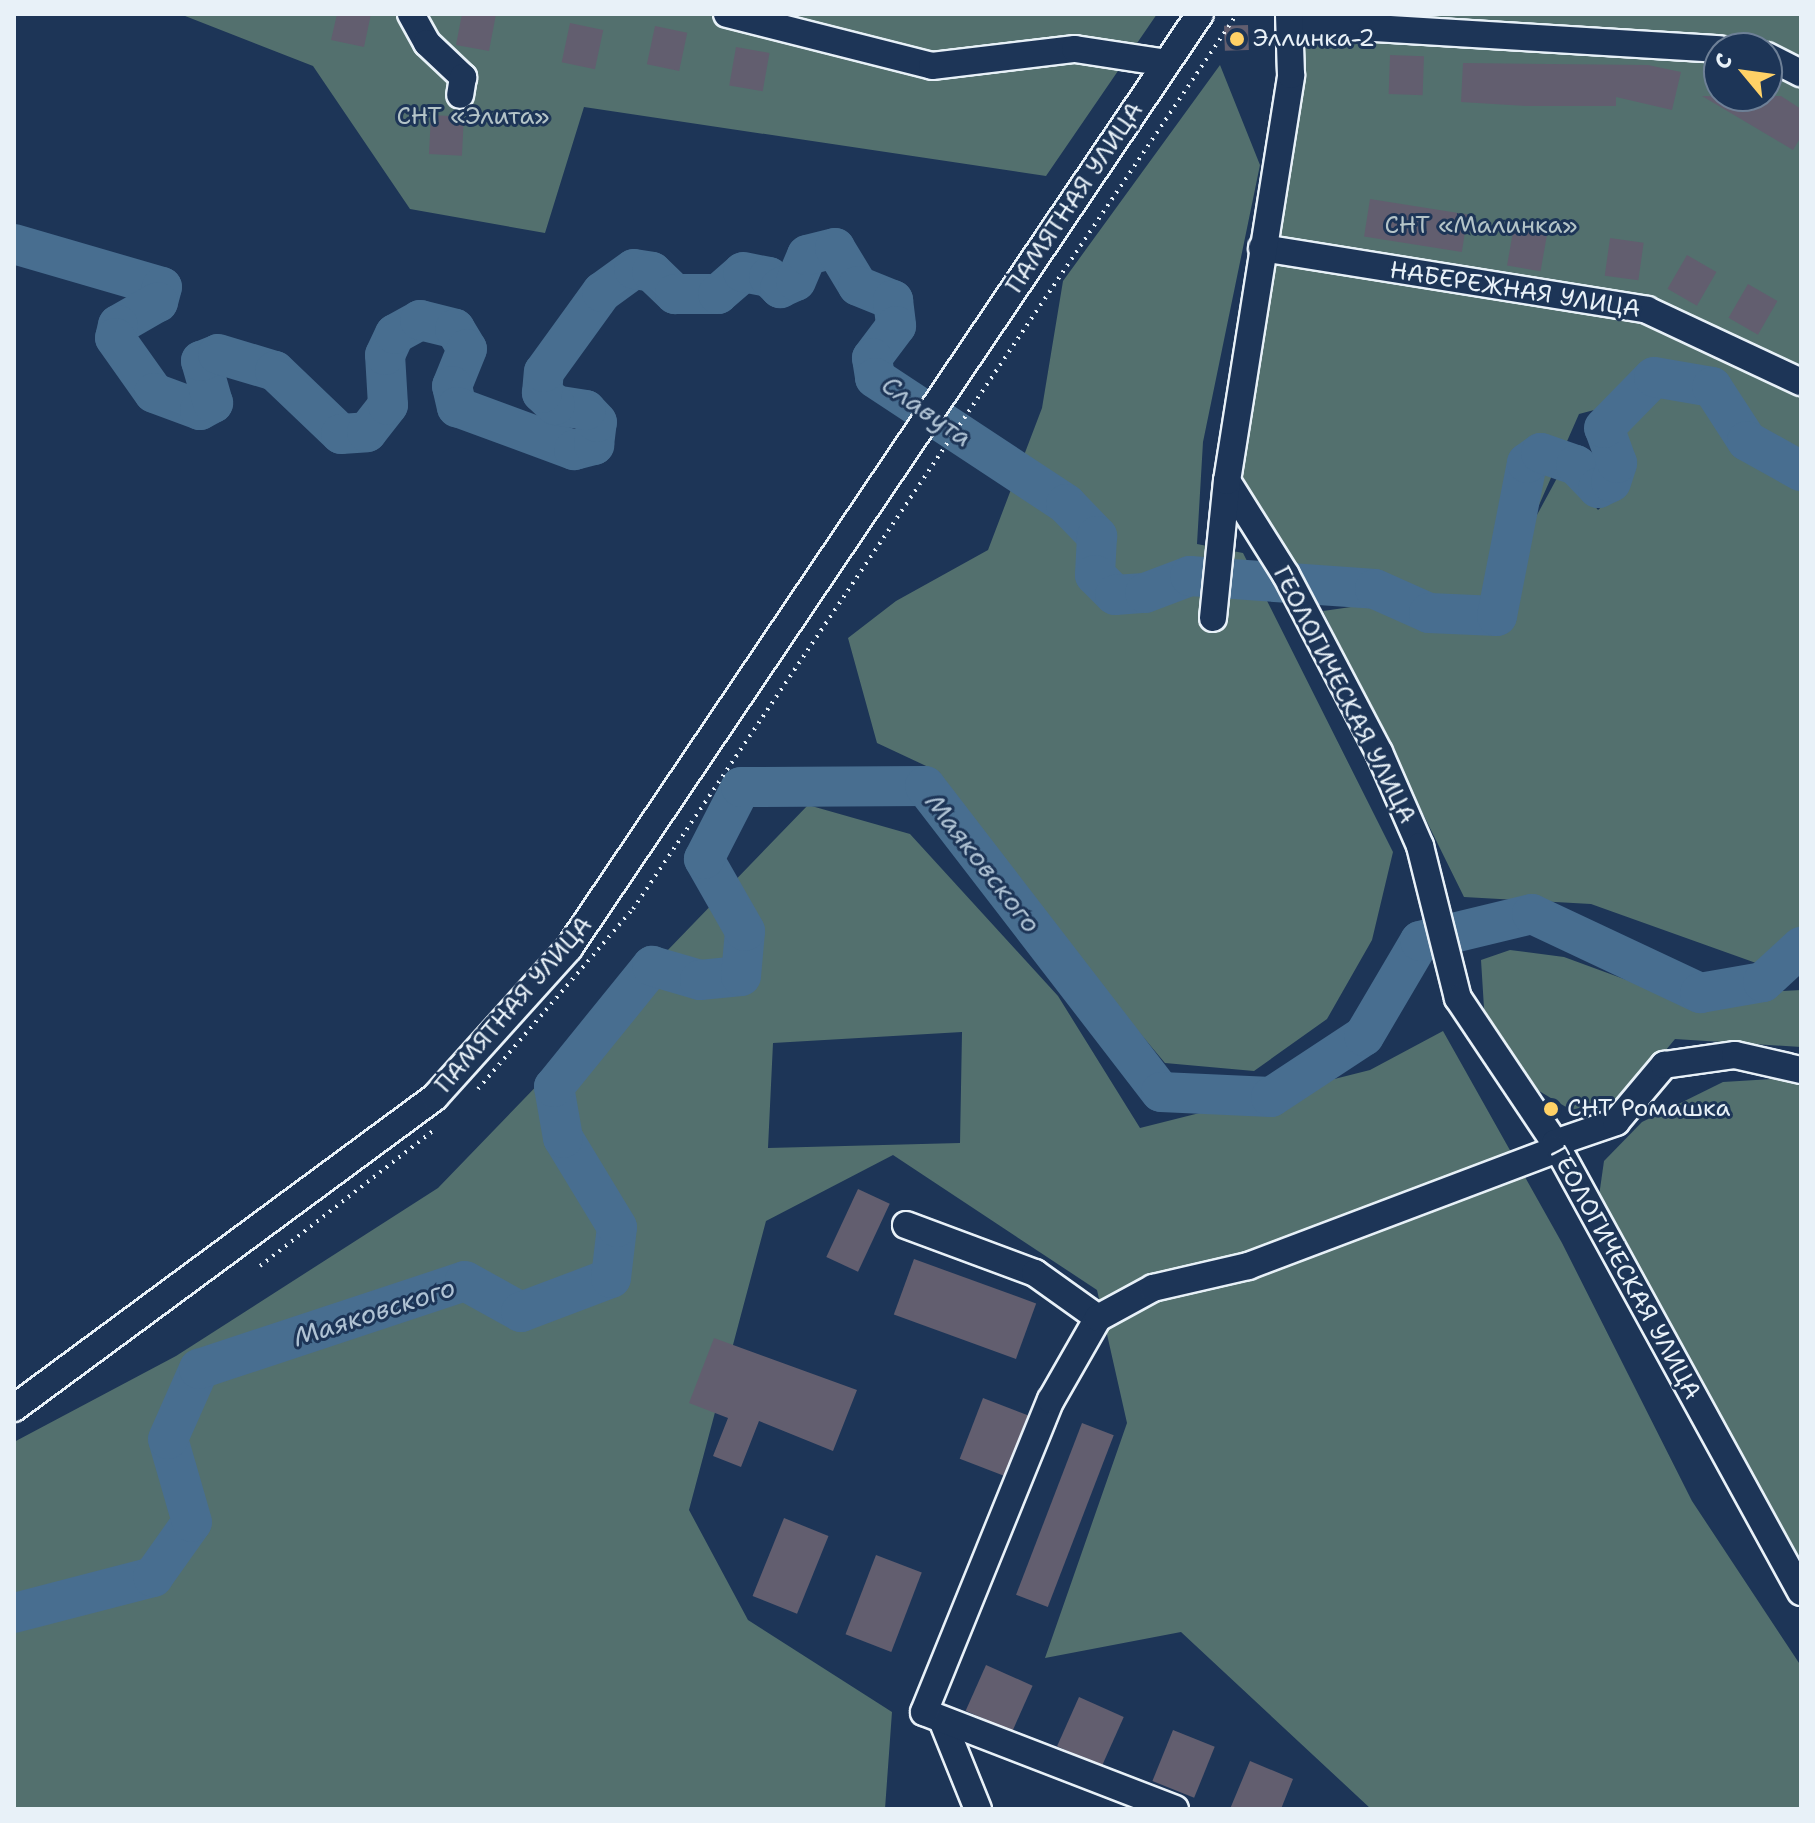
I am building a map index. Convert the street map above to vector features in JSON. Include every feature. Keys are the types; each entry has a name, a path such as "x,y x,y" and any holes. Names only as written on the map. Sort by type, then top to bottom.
{"street":[{"path":"411,14 427,43 463,77 460,95"},
{"path":"727,14 932,66 1075,49 1166,63"},
{"name":"ПАМЯТНАЯ УЛИЦА","path":"14,1408 280,1218 445,1087 569,948 1200,14"},
{"path":"1213,618 1227,481 1262,248 1291,18 1703,48"},
{"path":"1783,64 1801,73"},
{"name":"НАБЕРЕЖНАЯ УЛИЦА","path":"1262,248 1647,310 1801,382"},
{"name":"ГЕОЛОГИЧЕСКАЯ УЛИЦА","path":"1227,481 1286,575 1320,638 1420,846 1458,998 1556,1146 1801,1592"},
{"path":"978,1809 933,1716 1051,1400 1098,1318 1153,1288 1248,1266 1616,1122 1664,1065 1735,1055 1801,1070"},
{"path":"906,1225 1035,1273 1098,1318"},
{"path":"933,1716 1114,1800 1175,1809"}],"green space":[{"name":"СНТ «Элита»","path":"180,14 1157,14 1046,176 584,107 545,233 410,209 313,66"},
{"name":"СНТ «Малинка»","path":"1289,14 1801,14 1801,471 1780,465 1685,386 1579,414 1525,537 1563,467 1598,510 1621,489 1627,471 1613,412 1685,388 1801,493 1801,930 1756,963 1591,904 1464,897 1323,611 1365,605 1471,625 1512,616 1518,556 1497,616 1429,613 1286,575 1227,481"},
{"path":"1220,65 1260,165 1203,442 1197,544 1243,553 1393,852 1372,940 1327,1019 1254,1071 1165,1063 1060,938 939,772 877,743 848,638 896,601 988,550 1042,408 1063,281"},
{"path":"808,805 910,834 1058,996 1140,1128 1370,1070 1443,1031 1562,1243 1692,1501 1801,1666 1801,1809 1371,1809 1181,1632 1045,1658 1127,1423 1097,1290 893,1155 766,1221 689,1510 748,1620 892,1712 885,1809 14,1809 14,1442 176,1356 438,1188","holes":["962,1032 960,1143 768,1148 773,1043"]},
{"path":"1510,950 1564,957 1673,997 1801,990 1801,1047 1675,1039 1628,1096 1571,1110 1519,1079 1485,1024 1481,960"},
{"path":"1789,1078 1801,1082 1801,1564 1599,1196 1604,1161 1642,1122 1723,1082"}],"building":[{"path":"337,14 371,14 364,47 331,40"},
{"path":"462,14 496,14 489,51 456,45"},
{"path":"570,23 603,30 595,69 562,62"},
{"path":"1248,25 1249,50 1225,51 1224,26"},
{"path":"655,26 687,33 679,71 647,64"},
{"path":"736,47 769,53 763,91 729,85"},
{"path":"1390,55 1424,56 1423,95 1389,94"},
{"path":"1463,63 1648,65 1681,72 1672,110 1616,97 1616,106 1526,106 1461,102"},
{"path":"1783,97 1801,109 1801,137 1793,150 1729,112 1783,112"},
{"path":"431,115 464,117 462,156 429,154"},
{"path":"1370,199 1468,214 1462,252 1364,237"},
{"path":"1514,226 1547,232 1541,271 1507,265"},
{"path":"1610,238 1644,243 1638,280 1605,276"},
{"path":"1687,255 1716,272 1697,306 1668,289"},
{"path":"1748,284 1777,301 1758,335 1728,318"},
{"path":"858,1189 890,1204 858,1272 826,1257"},
{"path":"914,1259 1036,1303 1016,1359 894,1314"},
{"path":"714,1338 857,1390 833,1451 759,1421 741,1467 713,1456 728,1418 689,1403"},
{"path":"983,1398 1028,1415 1005,1476 960,1459"},
{"path":"1082,1423 1114,1435 1048,1607 1016,1595"},
{"path":"784,1518 829,1536 797,1614 753,1596"},
{"path":"876,1555 922,1573 891,1652 846,1634"},
{"path":"986,1665 1033,1686 1012,1731 966,1711"},
{"path":"1079,1697 1124,1717 1102,1766 1057,1746"},
{"path":"1173,1730 1215,1747 1194,1798 1152,1781"},
{"path":"1250,1761 1293,1779 1281,1809 1230,1809"}],"waterway":[{"name":"Славута","path":"14,244 162,287 158,302 118,325 115,338 154,393 200,410 213,403 201,361 218,354 275,371 341,434 367,432 388,405 385,355 395,334 420,320 455,329 467,349 452,386 457,407 574,450 594,445 597,422 586,410 555,405 542,393 544,372 602,292 634,269 652,272 675,294 718,294 743,272 769,277 780,288 796,281 807,255 835,248 858,286 893,300 896,326 872,358 875,378 1066,504 1097,536 1095,575 1115,595 1145,593 1190,576 1375,589 1429,613 1497,616 1527,463 1541,453 1576,465 1598,488 1611,482 1617,463 1604,428 1654,377 1712,387 1747,441 1801,471"},
{"name":"Маяковского","path":"14,1613 153,1577 192,1522 168,1439 199,1369 465,1281 521,1312 611,1278 617,1227 563,1138 554,1087 652,966 700,980 741,976 745,931 704,859 741,787 925,786 1161,1092 1271,1097 1364,1036 1420,941 1532,914 1700,993 1763,982 1801,947"}],"place":[{"name":"Эллинка-2","path":"1237,39"},
{"name":"СНТ Ромашка","path":"1551,1109"}]}
